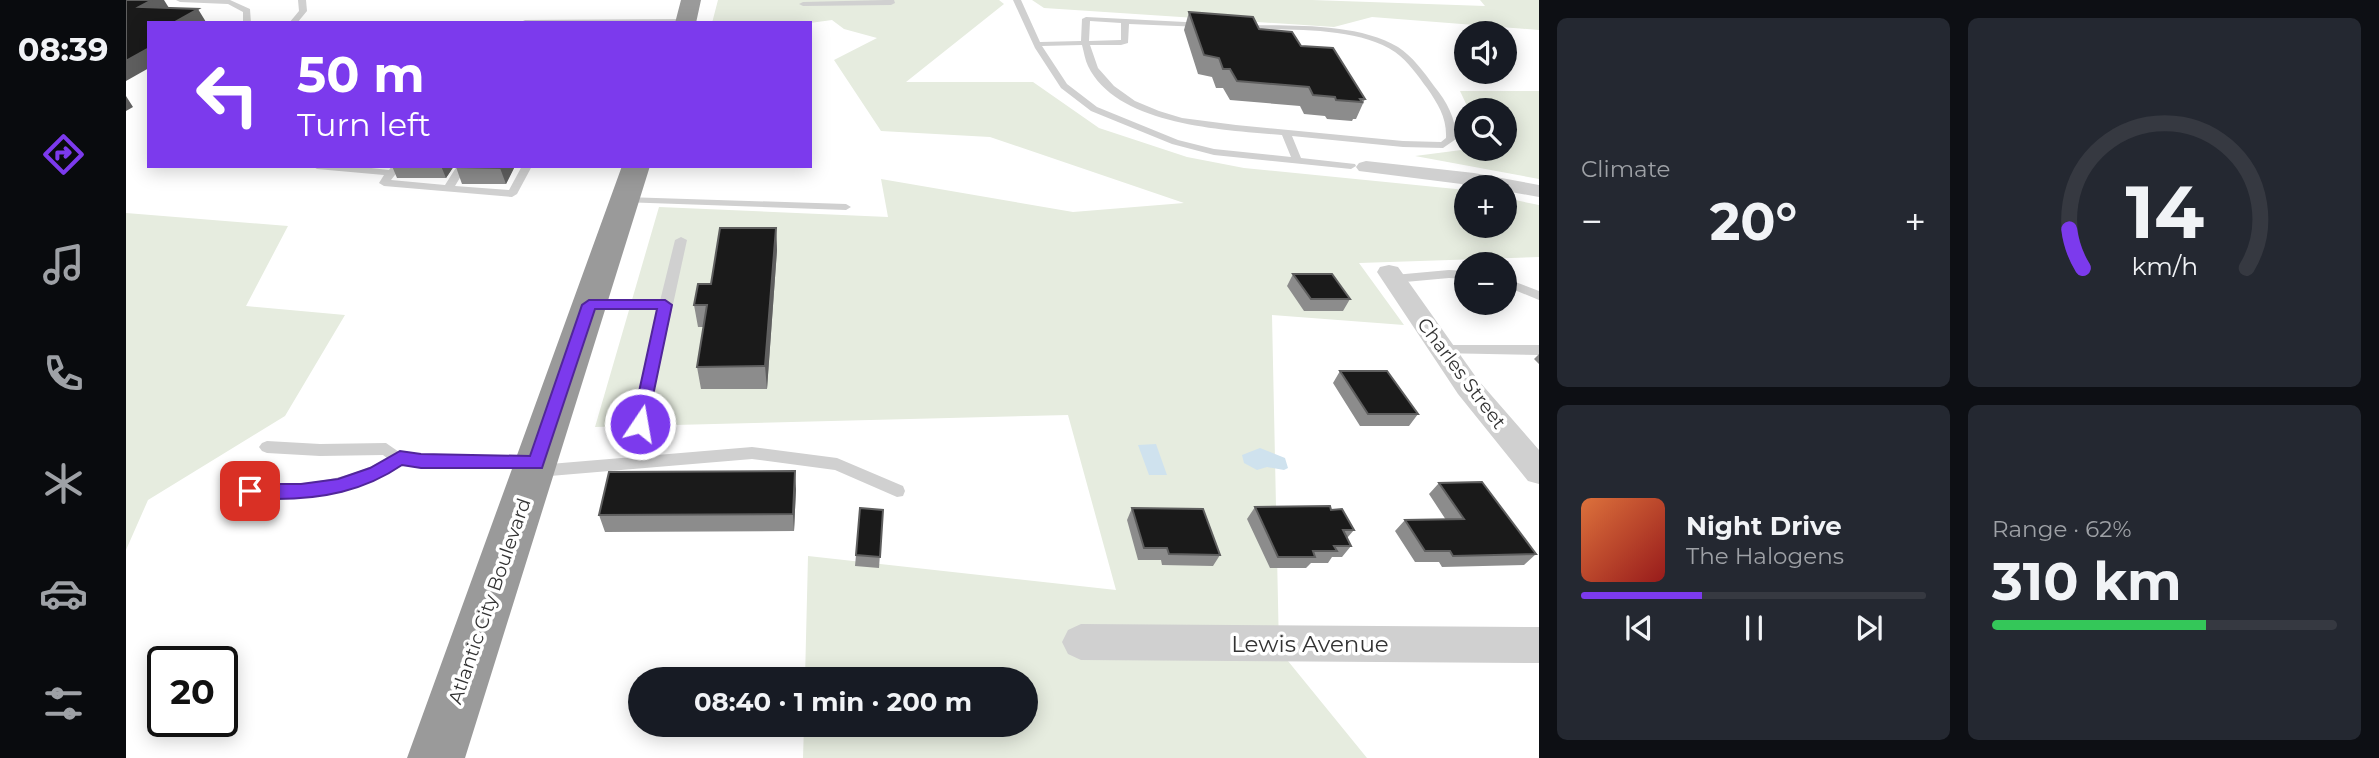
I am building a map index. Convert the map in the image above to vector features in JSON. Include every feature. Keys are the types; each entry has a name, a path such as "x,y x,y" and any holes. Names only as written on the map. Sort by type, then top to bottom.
{"highway":[{"path":"686,21 691,0"},
{"name":"Atlantic City Boulevard","path":"436,758 630,183"}],"street":[{"path":"1359,167 1474,179 1539,191"},
{"name":"Charles Street","path":"1392,276 1468,387 1539,472"},
{"name":"Lewis Avenue","path":"1081,642 1539,645"}],"lane":[{"path":"180,0 244,4 247,21"},
{"path":"295,21 303,11 302,0"},
{"path":"803,4 891,2 890,0"},
{"path":"1017,0 1037,44 1064,86 1094,109 1175,142 1214,152 1359,167"},
{"path":"1215,26 1086,19 1085,43 1094,68 1111,88 1158,113 1193,124 1403,144 1443,145 1451,139 1452,127 1445,107 1430,85 1398,50 1385,43 1350,34 1228,26"},
{"path":"1037,44 1121,43 1125,41 1125,21"},
{"path":"1286,132 1298,162"},
{"path":"368,168 394,169"},
{"path":"448,189 461,168"},
{"path":"394,169 384,183 512,194 526,168"},
{"path":"630,183 846,206"},
{"path":"640,424 681,240"},
{"path":"1392,276 1454,274"},
{"path":"1517,287 1539,296"},
{"path":"589,305 665,305"},
{"path":"1443,350 1539,350"},
{"path":"268,447 320,450 386,449 400,458 421,461 534,467 752,453 837,464 897,491"},
{"path":"250,491 301,492 339,487 377,473 400,458"}],"shaded area":[{"path":"718,0 999,0 1004,4 906,82 1033,82 1099,128 1187,157 1244,168 1454,189 1454,238 1517,238 1517,200 1539,205 1539,257 1517,258 1517,252 1454,252 1454,260 1359,263 1404,325 1272,315 1279,650 1367,758 803,758 804,737 1038,737 1038,667 805,667 808,556 1116,590 1068,415 595,427 659,207 888,217 881,179 1073,212 1184,203 990,137 881,131 834,60 877,38 844,29 832,20 713,21"},
{"path":"1032,0 1312,0 1485,6 1480,0 1539,0 1539,30 1517,28 1517,21 1454,21 1454,23 1372,17 1334,27 1044,8"},
{"path":"1460,91 1539,91 1539,179 1415,156 1454,151 1454,161 1517,161 1517,98 1463,98"},
{"path":"126,213 288,226 246,306 345,315 285,416 148,500 126,550"}],"water":[{"path":"1156,444 1167,475 1149,475 1138,445"},
{"path":"1260,448 1285,458 1288,468 1284,470 1267,467 1257,470 1244,463 1242,455"}],"building":[{"path":"126,0 152,0 139,7 198,9 177,21 147,21 147,49 126,61"},
{"path":"1189,12 1253,17 1259,29 1292,32 1301,46 1333,48 1365,99 1360,99 1362,102 1336,100 1335,97 1313,95 1309,87 1237,81 1230,69 1223,69 1219,58 1204,55"},
{"path":"720,228 776,228 765,366 697,367 707,305 694,305 698,284 711,284"},
{"path":"1293,274 1332,274 1350,299 1311,299"},
{"path":"1340,371 1387,371 1418,414 1368,414"},
{"path":"795,471 793,514 599,515 609,472"},
{"path":"1482,482 1536,554 1453,556 1450,551 1425,551 1405,520 1464,519 1439,483"},
{"path":"1330,506 1331,510 1342,509 1354,530 1343,530 1351,546 1334,546 1337,551 1313,551 1315,557 1278,557 1255,507"},
{"path":"860,508 883,510 880,557 856,555"},
{"path":"1132,508 1203,509 1220,555 1169,554 1167,548 1144,548"}],"route":[{"path":"250,491 301,492 339,487 377,473 400,458 421,461 536,463 589,305 665,305 640,424"}]}
